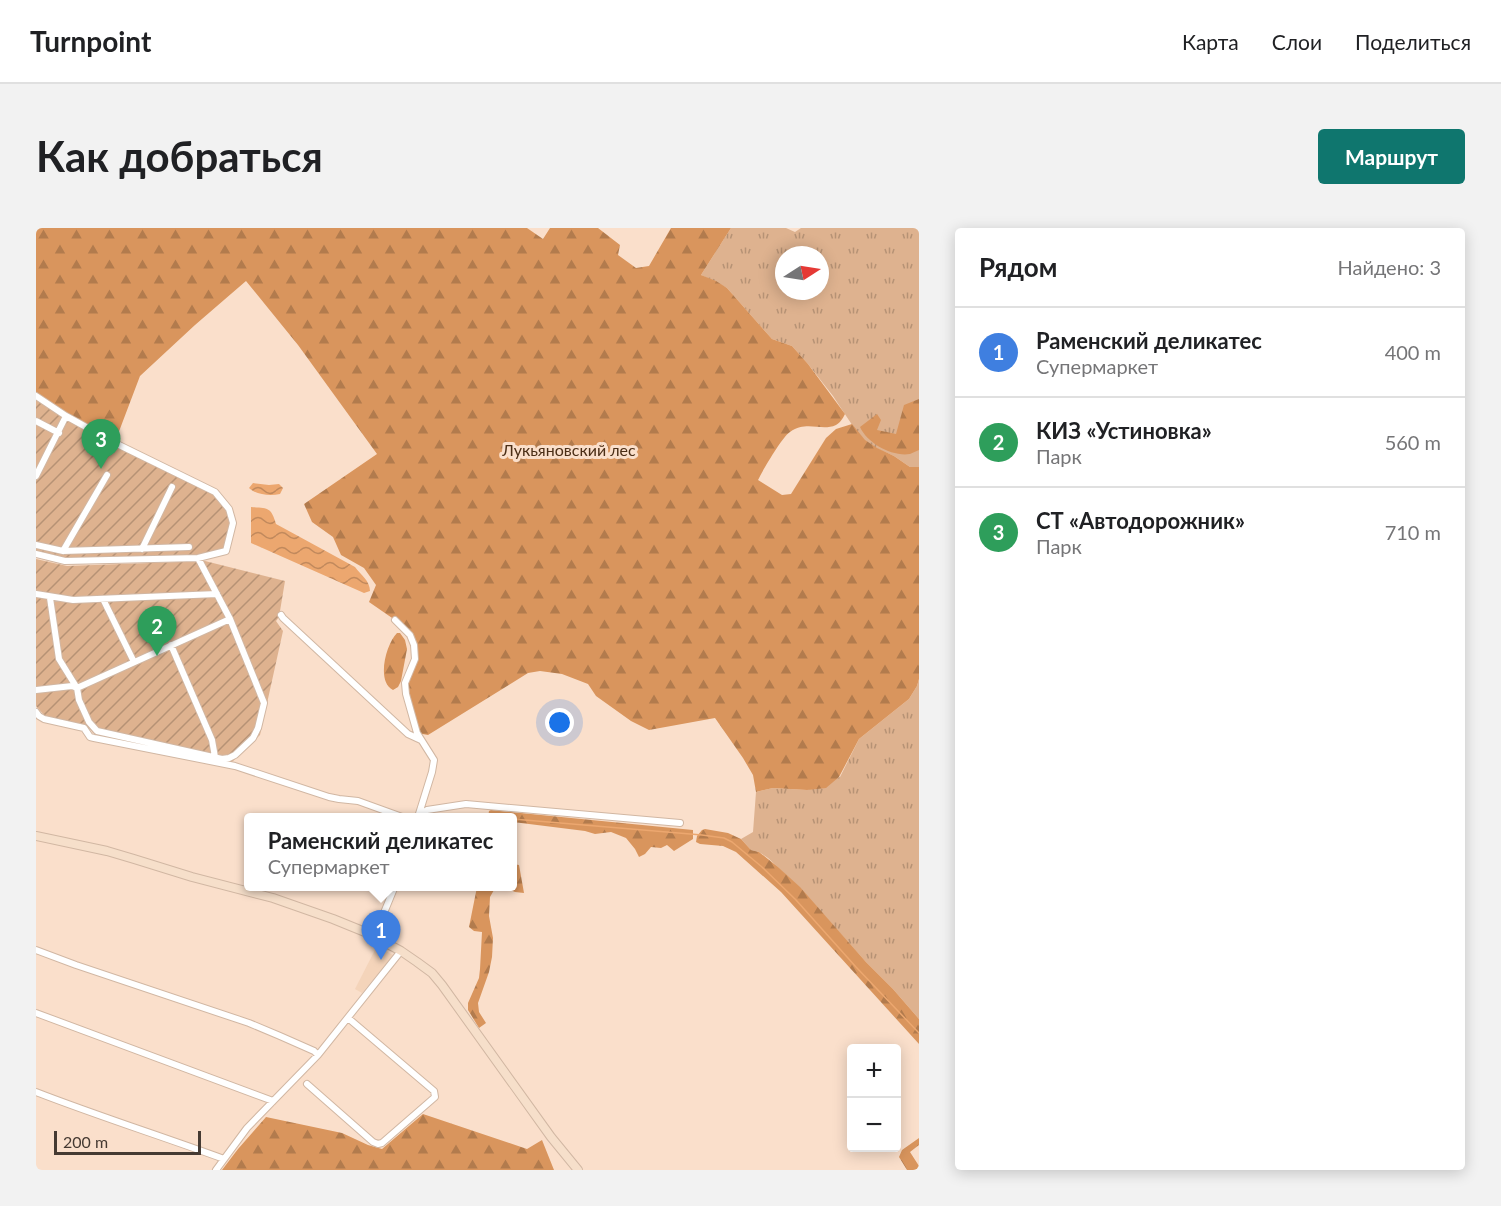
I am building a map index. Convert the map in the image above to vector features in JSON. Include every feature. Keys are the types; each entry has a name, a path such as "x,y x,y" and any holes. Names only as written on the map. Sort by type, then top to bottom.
{"main road":[{"path":"36,836 107,851 244,890"},
{"path":"248,891 333,919 374,937 401,951 432,973 551,1137 578,1170"}],"street":[{"path":"36,396 66,416 115,443 215,492 229,509 233,523 226,551 198,558 65,561 36,554"},
{"path":"36,476 66,416"},
{"path":"36,422 59,433"},
{"path":"63,551 107,475"},
{"path":"142,549 172,487"},
{"path":"36,544 63,551 189,547"},
{"path":"50,597 59,658 77,688 79,700 89,722 97,731 222,759 229,758 253,738 264,703 230,619 198,558"},
{"path":"36,594 73,600 217,594"},
{"path":"103,599 134,662"},
{"path":"281,615 408,734 422,740"},
{"path":"36,690 72,686 77,688 230,619"},
{"path":"395,620 410,635 414,645 415,659 405,683 406,694 417,733 434,760 420,813"},
{"path":"171,645 212,740 215,757"},
{"path":"36,712 44,719 84,728 87,734 94,738 235,766 329,797 358,801 391,813"},
{"path":"423,813 427,810 466,804 680,823"},
{"path":"374,937 392,891"},
{"path":"36,950 249,1023 318,1055"},
{"path":"216,1170 247,1128 318,1055 401,951"},
{"path":"36,1014 273,1101"},
{"path":"307,1084 378,1144 435,1097 434,1091 348,1018"},
{"path":"36,1092 224,1159"}],"shaded area":[{"path":"377,946 393,955 362,993 355,989"}],"green space":[{"name":"Лукьяновский лес","path":"36,228 527,228 543,239 550,228 598,228 620,245 618,255 636,268 649,266 671,228 731,228 701,275 727,288 772,339 792,346 845,414 839,423 830,427 809,426 790,432 758,480 782,495 791,494 826,438 836,429 852,424 865,440 877,448 910,467 919,467 919,679 917,686 909,699 859,739 839,777 826,788 807,790 773,788 756,792 753,775 715,718 649,730 631,721 596,696 588,684 562,674 540,671 528,673 428,735 417,733 405,683 415,659 414,645 395,620 369,602 376,585 364,568 341,555 333,537 312,522 304,504 377,454 298,345 246,281 140,376 115,442 36,395"},
{"path":"731,228 786,228 795,232 801,228 919,228 919,467 910,467 894,456 864,443 833,396 808,364 792,346 772,339 727,288 701,275"},
{"path":"36,397 215,492 232,519 226,551 198,558 65,561 36,554"},
{"path":"919,399 919,450 910,454 888,451 863,433 860,427 877,414 881,420 877,430 896,434 904,405"},
{"path":"36,559 67,566 205,561 285,581 279,617 276,621 283,631 260,735 231,763 93,733 88,726 45,716 36,706"},
{"path":"397,633 400,633 405,640 407,649 401,681 393,690 385,679 384,663 389,645"},
{"path":"919,679 919,1019 799,887 768,858 751,850 741,839 753,832 756,792 773,788 807,790 840,777 859,739 909,699"},
{"path":"491,810 693,830 693,839 674,851 667,845 661,848 651,847 639,857 626,838 611,832 595,834 517,822 517,813 489,813"},
{"path":"705,829 728,833 741,839 751,850 759,852 800,887 919,1019 919,1044 781,892 736,852 723,846 696,842 697,836"},
{"path":"517,865 519,865 524,893 513,891 517,891"},
{"path":"476,891 493,891 490,897 489,916 493,938 492,957 478,1003 479,1012 486,1023 479,1028 468,1010 468,1003 479,978 482,932 474,931 469,927"},
{"path":"423,1114 527,1149 542,1140 554,1170 222,1170 266,1117 342,1133 382,1149"},
{"path":"919,1138 919,1145 910,1152 919,1170 907,1170 899,1157 902,1150"}],"water":[{"path":"253,483 279,484 283,488 280,494 263,494 249,488"},
{"path":"251,507 270,511 276,524 355,567 367,581 370,591 364,593 251,543"}],"waterway":[{"path":"517,819 702,835 724,838 732,842 796,900 919,1033"}],"place":[{"name":"СТ «Автодорожник»","path":"101,469"},
{"name":"КИЗ «Устиновка»","path":"157,656"},
{"name":"Раменский деликатес","path":"381,960"}]}
